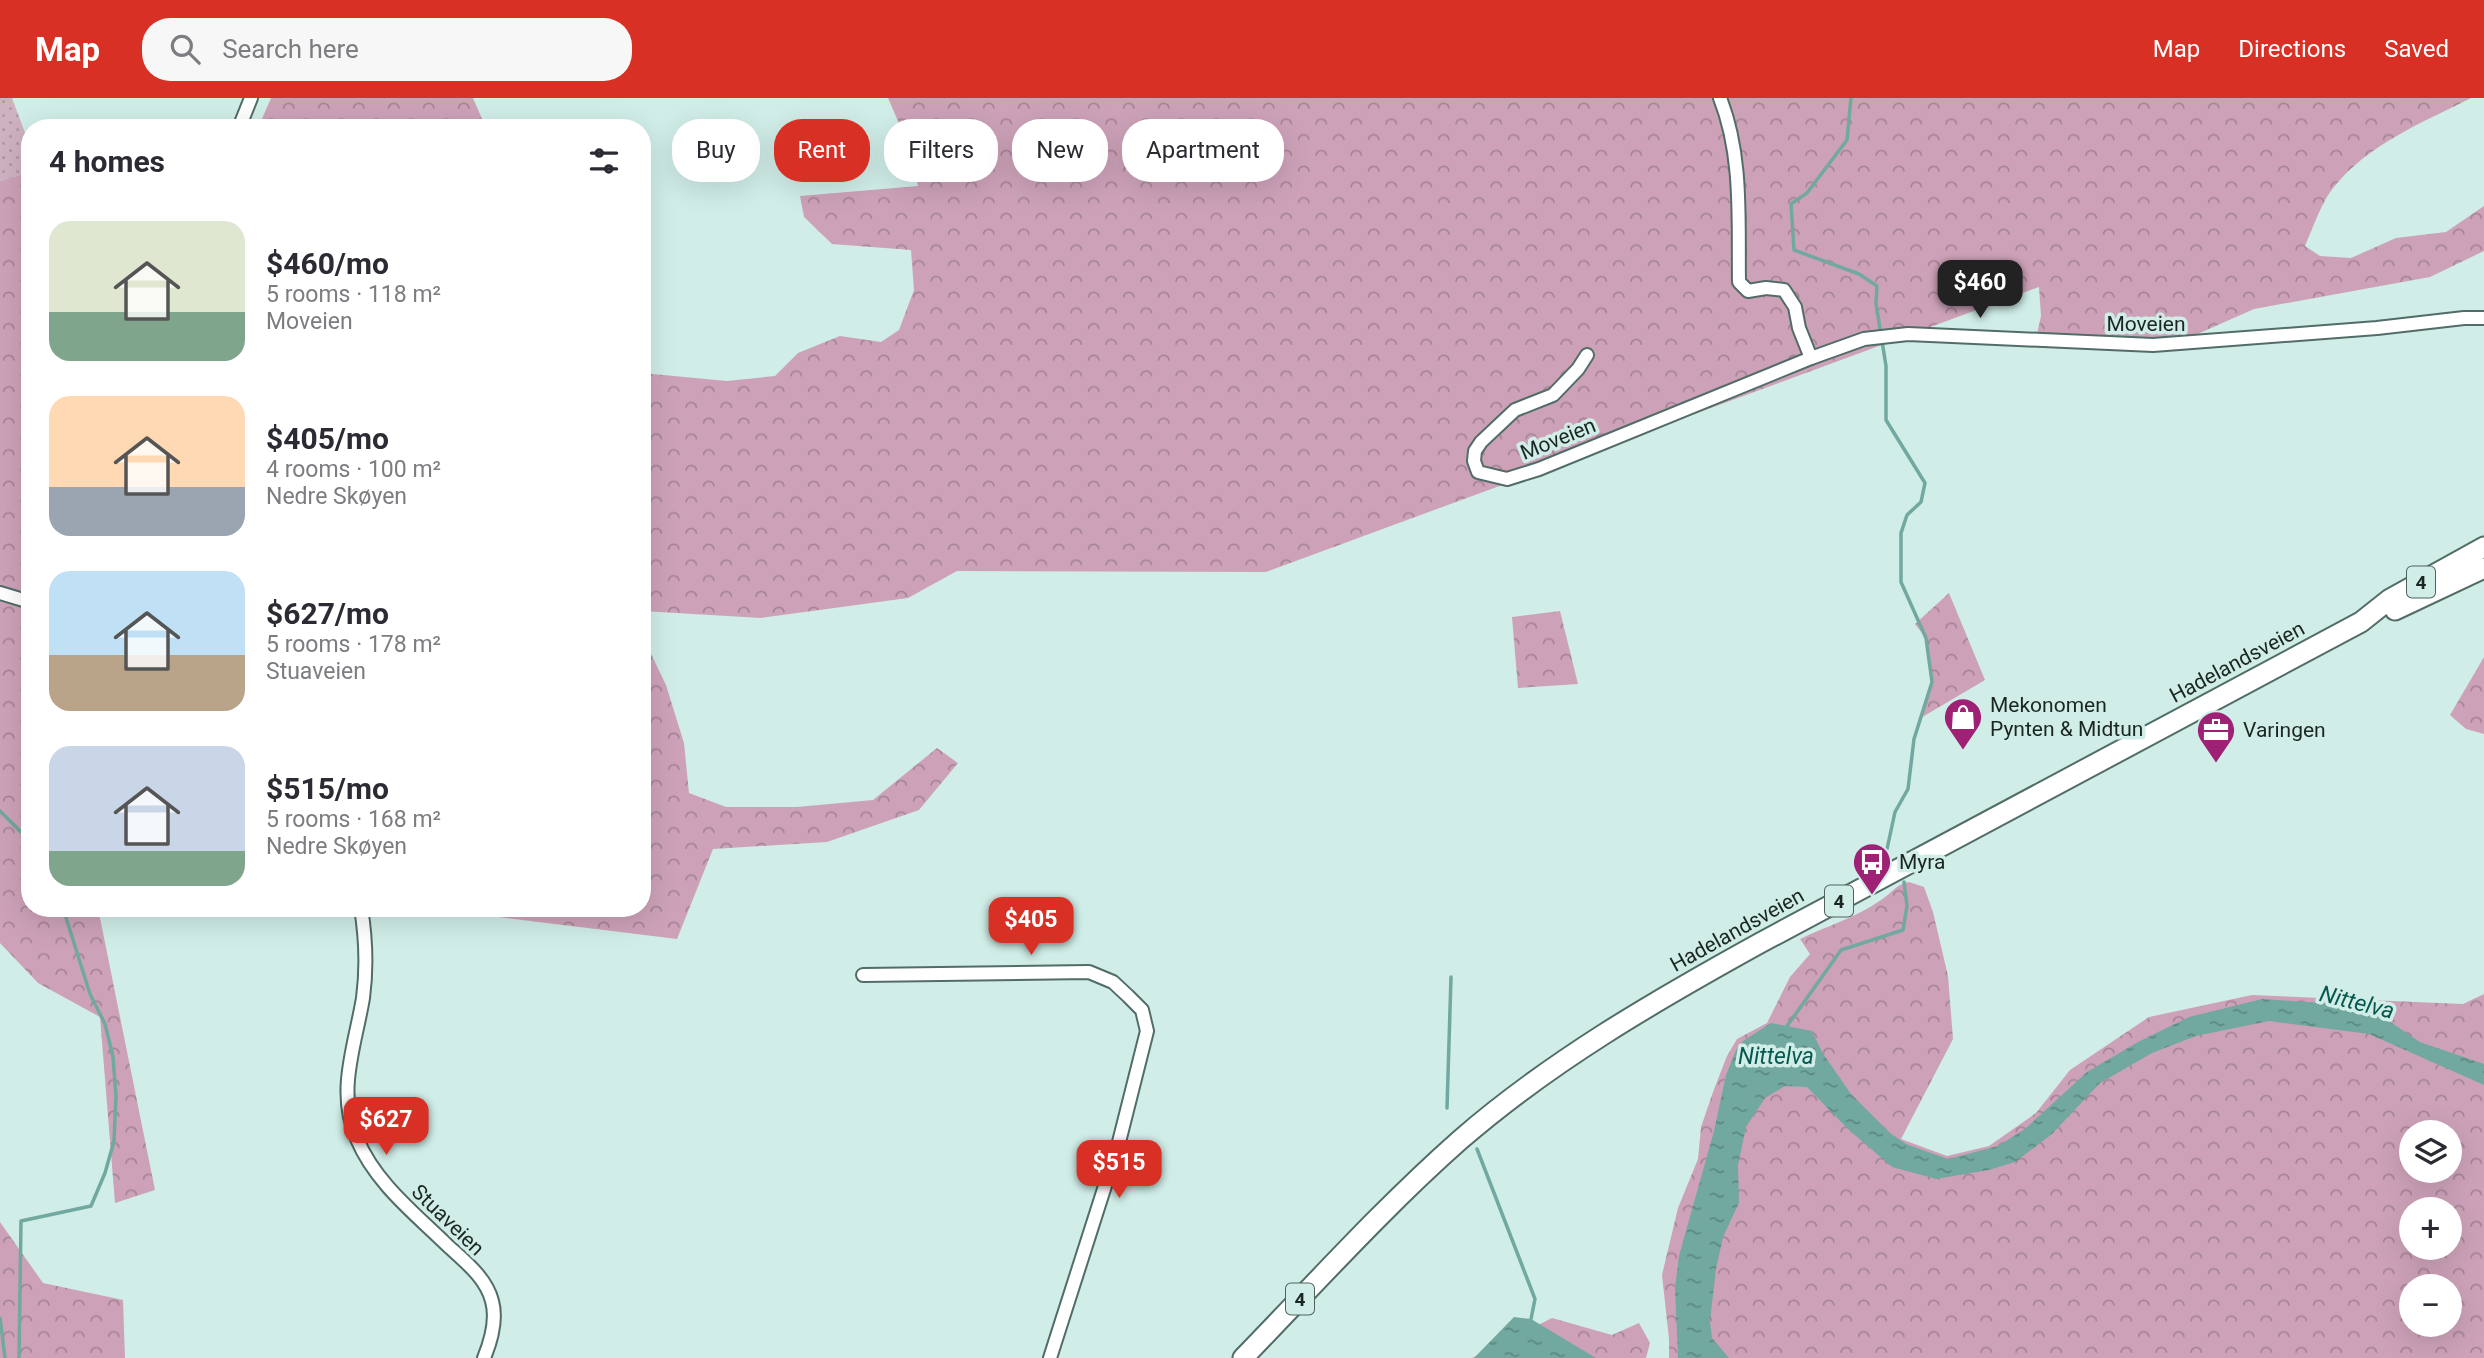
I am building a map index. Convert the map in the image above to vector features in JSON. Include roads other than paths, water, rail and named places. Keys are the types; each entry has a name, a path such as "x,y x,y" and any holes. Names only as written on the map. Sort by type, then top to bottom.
{"highway":[{"name":"Hadelandsveien","path":"1243,1358 1403,1194 1460,1140 1515,1096 1597,1037 1741,954 2361,622 2390,600 2484,547"},
{"name":"Hadelandsveien","path":"2361,622 2376,619 2484,568"}],"street":[{"path":"243,119 251,98"},
{"path":"1720,98 1728,117 1739,189 1739,282 1748,291 1766,288 1784,290 1795,307 1799,328 1811,358"},
{"name":"Moveien","path":"1587,355 1578,369 1553,395 1515,410 1481,442 1475,452 1474,461 1478,472 1507,479 1539,469 1864,339 1908,334 2153,345 2484,318"},
{"path":"0,593 21,599"},
{"name":"Stuaveien","path":"362,917 366,964 363,996 349,1065 346,1101 348,1114 357,1139 378,1174 398,1199 472,1268 487,1288 493,1302 494,1315 492,1333 484,1358"},
{"path":"863,975 1089,972 1113,982 1142,1010 1147,1031 1126,1115 1088,1245 1066,1303 1050,1358"}],"water":[{"name":"Nittelva","path":"2262,999 2367,1006 2420,1042 2484,1064 2484,1085 2369,1034 2269,1021 2196,1036 2152,1053 2100,1083 2052,1134 2015,1162 1989,1170 1936,1179 1892,1167 1848,1129 1807,1087 1785,1086 1765,1098 1746,1127 1738,1165 1739,1203 1723,1237 1716,1269 1710,1321 1712,1338 1729,1358 1678,1358 1675,1288 1679,1256 1714,1131 1726,1075 1736,1050 1743,1041 1771,1023 1812,1031 1822,1052 1851,1094 1890,1133 1906,1144 1948,1159 1998,1146 2025,1129 2087,1072 2138,1042 2189,1017"},
{"path":"1514,1317 1531,1319 1596,1358 1474,1358"}],"waterway":[{"path":"1851,98 1847,140 1807,193 1791,204 1794,250 1859,274 1877,286 1876,303 1880,329"},
{"path":"1882,341 1886,366 1886,420 1925,483 1921,502 1907,515 1901,533 1901,582 1926,638 1932,682 1914,739 1908,789 1895,812 1887,849"},
{"path":"0,811 21,832"},
{"path":"1785,1029 1841,950 1903,930 1907,906 1904,882"},
{"path":"19,1358 21,1221 91,1206 105,1173 114,1141 116,1096 113,1057 105,1024 90,994 66,917"},
{"path":"1447,1108 1451,977"},
{"path":"1477,1149 1535,1299 1531,1319"},
{"path":"0,1318 5,1358"}],"place":[{"name":"Mekonomen Pynten & Midtun","path":"1963,751"},
{"name":"Varingen","path":"2216,764"},
{"name":"Myra","path":"1872,896"}]}
